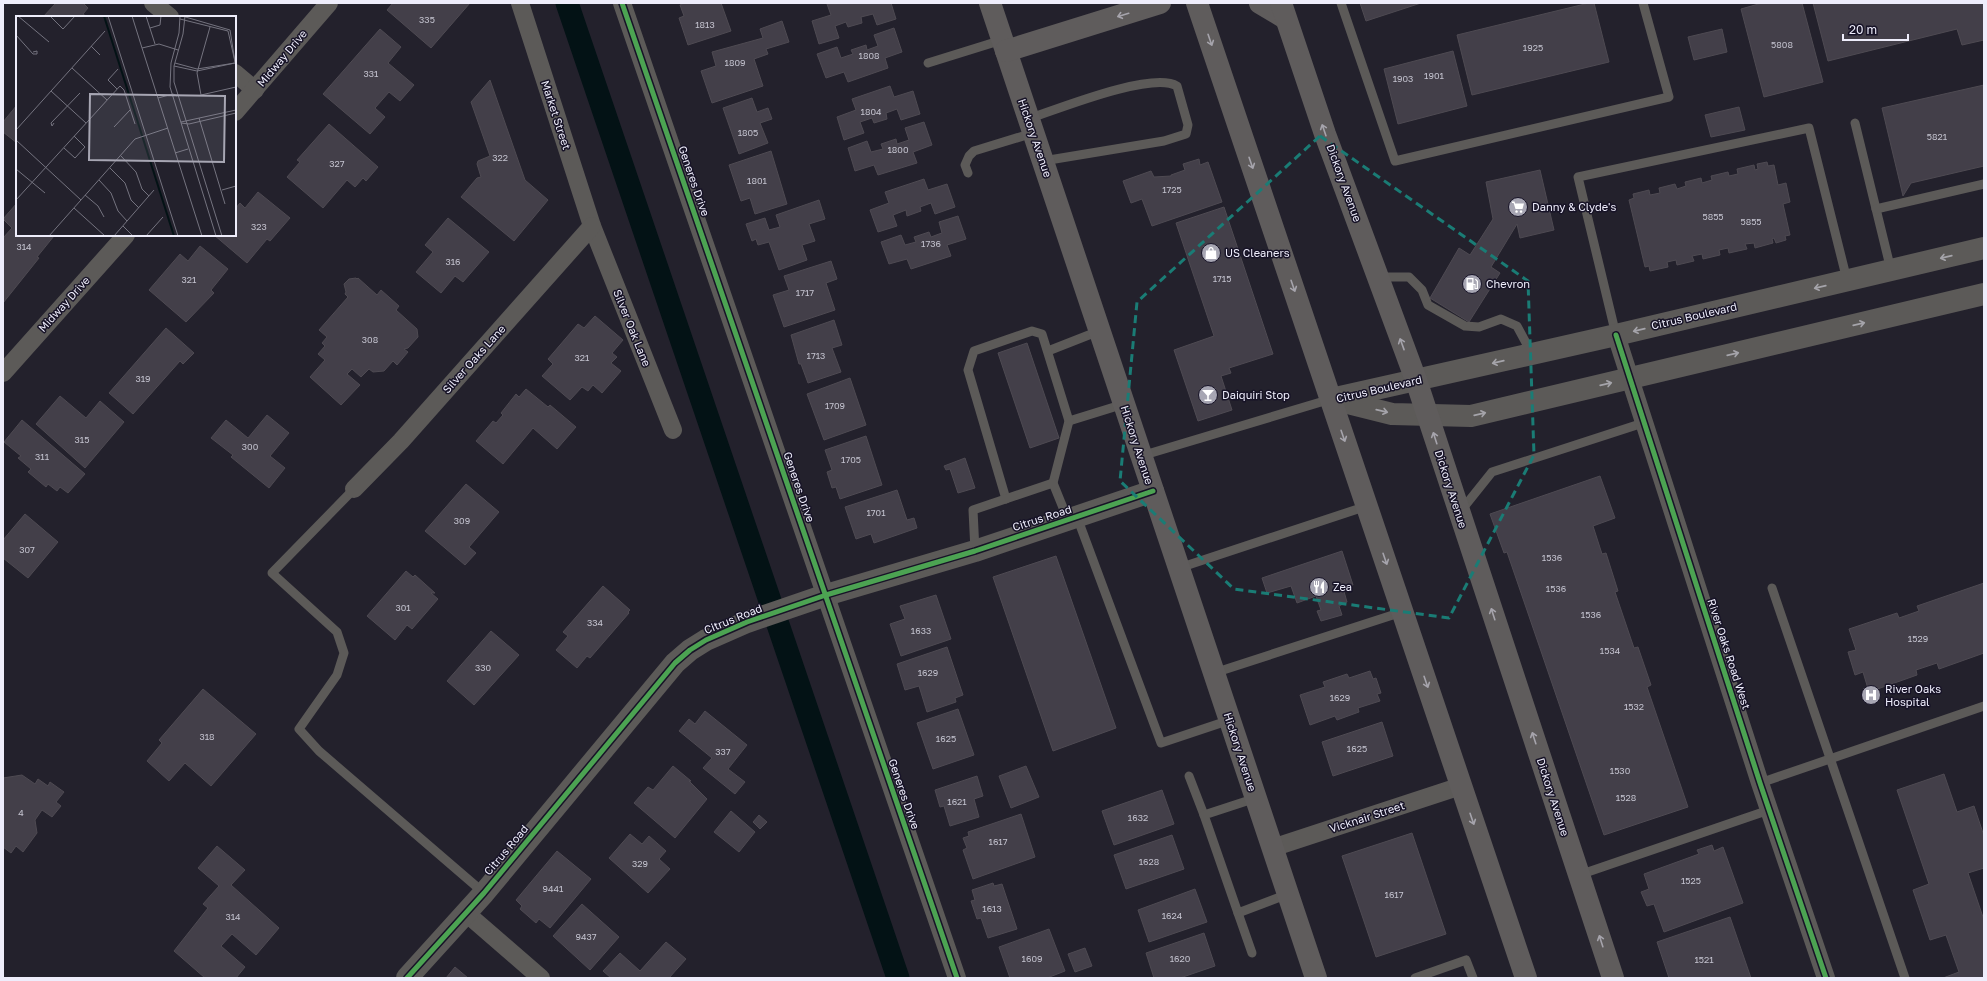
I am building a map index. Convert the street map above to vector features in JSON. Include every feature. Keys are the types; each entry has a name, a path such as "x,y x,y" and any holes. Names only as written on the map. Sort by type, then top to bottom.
{"main road":[{"name":"Hickory Avenue","path":"990,3 1316,978"},
{"path":"1004,46 1160,3"},
{"path":"1197,3 1526,978"},
{"path":"1260,3 1283,10"},
{"name":"Dickory Avenue","path":"1283,10 1416,380 1613,978"}],"street":[{"path":"154,3 169,16"},
{"name":"Midway Drive","path":"236,111 329,3"},
{"name":"Market Street","path":"520,3 592,226"},
{"name":"Generes Drive","path":"622,3 820,597 957,978"},
{"path":"236,74 255,90"},
{"name":"Silver Oak Lane","path":"592,226 673,430"},
{"name":"Silver Oaks Lane","path":"354,489 401,441 592,226"},
{"name":"Midway Drive","path":"3,373 125,236"},
{"name":"Citrus Boulevard","path":"1331,399 1616,335 1984,248"},
{"name":"Citrus Boulevard","path":"1331,399 1392,414 1472,416 1984,294"},
{"name":"River Oaks Road West","path":"1616,335 1643,424 1760,783 1826,978"},
{"name":"Citrus Road","path":"407,978 484,893 675,663 690,650 706,640 747,622 820,597 975,551 1153,491"},
{"name":"Vicknair Street","path":"1272,848 1461,786"},
{"path":"466,913 541,978"}],"lane":[{"path":"1341,3 1395,161 1669,97 1643,3"},
{"path":"928,63 1004,46"},
{"path":"968,173 965,166 969,156 974,151 1031,126 1129,86 1170,82 1177,86 1188,124 1186,134 1164,141 1043,162"},
{"path":"1855,123 1891,270"},
{"path":"1616,335 1578,177 1809,128 1847,280"},
{"path":"1876,209 1984,184"},
{"path":"1378,277 1409,277 1422,290 1428,305 1465,326 1479,327 1500,319 1517,326 1532,354"},
{"path":"1006,499 968,370 974,351 1032,331 1042,334 1069,420 1053,483 1072,519 1161,744 1230,720"},
{"path":"1048,351 1099,331"},
{"path":"1141,456 1331,399"},
{"path":"1069,420 1124,404"},
{"path":"1459,513 1492,472 1643,424"},
{"path":"975,551 973,510 1053,483"},
{"path":"354,489 272,573 337,632 344,653 338,675 299,729 319,751 484,893"},
{"path":"1179,568 1367,506"},
{"path":"1772,588 1905,978"},
{"path":"1214,673 1402,612"},
{"path":"1760,783 1984,706"},
{"path":"1189,776 1252,953"},
{"path":"1204,815 1256,798"},
{"path":"1579,875 1769,810"},
{"path":"1238,913 1288,894"},
{"path":"1414,978 1466,960 1473,978"}],"highlighted area":[{"path":"1320,136 1528,281 1534,455 1449,618 1234,589 1120,481 1137,302"}],"building":[{"path":"56,3 83,3 88,8 83,14 86,16 44,16"},
{"path":"393,3 470,3 431,48 387,10"},
{"path":"684,3 721,3 731,31 688,45 679,18 684,16 680,5"},
{"path":"891,3 896,19 877,25 873,14 861,17 862,23 848,27 846,22 835,26 839,38 819,44 812,21 831,15 827,4"},
{"path":"1360,3 1421,3 1366,21"},
{"path":"1594,3 1609,62 1472,95 1457,35"},
{"path":"1762,3 1802,3 1823,82 1764,97 1741,9"},
{"path":"1813,3 1984,3 1984,40 1962,45 1957,29 1828,61"},
{"path":"782,21 789,42 766,49 768,54 754,59 763,86 712,103 701,71 716,66 712,52 763,38 760,29"},
{"path":"894,28 902,52 885,58 888,68 848,82 844,72 826,78 817,54 837,47 841,58 853,54 851,50 866,45 867,50 878,46 874,35"},
{"path":"380,29 401,47 388,63 414,85 400,101 389,92 375,108 385,117 370,134 323,94"},
{"path":"1722,29 1727,52 1694,60 1688,37"},
{"path":"1453,51 1467,106 1398,124 1384,69"},
{"path":"490,80 525,180 548,200 514,241 461,197 477,178 481,177 477,164 478,161 490,156 471,102"},
{"path":"1984,85 1984,166 1911,183 1903,196 1882,108"},
{"path":"890,86 894,97 913,91 920,114 901,120 897,109 886,113 887,119 874,123 872,118 860,122 864,133 844,140 837,117 856,110 852,99"},
{"path":"752,98 757,112 768,108 772,119 760,123 768,143 739,154 723,108"},
{"path":"16,106 16,142 3,132 3,122"},
{"path":"1739,107 1745,130 1711,137 1705,115"},
{"path":"924,122 932,145 913,152 917,163 878,175 874,165 855,171 848,148 867,141 871,152 883,149 881,144 896,139 897,144 909,140 905,128"},
{"path":"329,124 378,167 366,181 363,178 355,187 347,180 323,208 287,177 300,162 297,160"},
{"path":"771,151 787,204 755,214 750,198 741,201 729,165"},
{"path":"1199,159 1200,165 1208,162 1222,202 1152,226 1142,199 1131,203 1123,181 1151,171 1154,177 1171,176 1185,170 1183,164"},
{"path":"1767,162 1768,166 1774,165 1778,185 1786,183 1790,202 1783,204 1790,235 1785,236 1786,240 1776,243 1774,238 1772,239 1773,243 1755,248 1754,243 1745,244 1747,249 1729,253 1728,248 1719,250 1720,255 1703,259 1702,254 1692,256 1694,261 1677,265 1676,260 1667,262 1668,267 1650,271 1649,266 1645,267 1629,200 1634,198 1633,194 1649,190 1650,195 1660,193 1659,188 1675,184 1677,189 1686,186 1685,182 1701,178 1702,183 1712,180 1711,176 1728,172 1729,176 1738,174 1737,169 1754,165 1755,170 1758,169 1757,164"},
{"path":"1540,170 1554,230 1520,238 1517,224 1491,267 1500,273 1469,322 1430,298 1459,248 1470,255 1493,219 1486,182"},
{"path":"924,179 928,190 947,184 955,207 935,214 931,203 920,207 921,211 907,216 906,210 893,215 897,226 878,232 870,210 889,203 885,192"},
{"path":"258,192 290,218 270,241 267,239 247,263 215,236 236,236 236,208 240,203 245,208"},
{"path":"819,200 825,219 809,224 815,241 802,245 807,260 779,270 769,242 758,245 756,239 752,241 746,224 765,218 769,230 780,227 776,215"},
{"path":"16,204 16,236 54,236 37,257 39,258 3,303 3,238 12,228 3,219"},
{"path":"1224,207 1273,354 1229,368 1231,373 1221,376 1232,410 1198,421 1174,350 1214,336 1176,223"},
{"path":"958,216 966,239 947,245 951,256 911,269 907,259 889,264 881,242 901,235 905,245 916,242 914,237 929,232 931,237 942,233 939,222"},
{"path":"448,218 489,252 463,282 455,276 441,293 416,272 433,252 425,245"},
{"path":"200,246 228,269 211,290 214,293 186,322 149,290 180,254 188,261"},
{"path":"831,261 837,279 826,283 835,310 784,327 773,295 789,290 784,276"},
{"path":"358,278 377,295 381,290 399,306 396,310 417,329 418,337 408,348 404,349 408,352 397,365 393,361 384,371 373,372 369,369 361,377 352,369 347,374 360,385 341,405 310,377 325,360 318,354 325,346 322,343 327,337 319,330 348,297 345,294 344,284 349,279"},
{"path":"595,316 623,340 612,353 617,357 611,363 621,371 602,393 593,385 588,391 582,387 570,400 542,376 553,364 548,359 578,324 584,328"},
{"path":"834,320 842,345 832,348 841,372 808,383 801,364 799,364 791,335"},
{"path":"166,328 194,353 183,364 180,361 133,414 109,393"},
{"path":"1027,343 1059,438 1030,448 998,353"},
{"path":"850,378 866,425 824,440 807,394"},
{"path":"526,389 548,407 550,405 576,427 557,449 533,428 503,464 476,441 493,421 496,423 503,415 501,413 516,394 519,397"},
{"path":"60,396 86,418 100,401 124,422 85,468 36,424"},
{"path":"267,415 289,433 270,456 285,468 269,488 231,457 233,455 211,438 226,420 248,438"},
{"path":"22,420 85,474 68,493 60,487 57,491 48,484 46,487 28,472 31,469 18,458 21,456 4,442"},
{"path":"866,436 882,485 840,499 836,487 832,488 827,472 832,470 825,450"},
{"path":"965,458 975,488 958,493 950,469 946,470 944,466"},
{"path":"1600,476 1615,518 1593,526 1602,554 1606,553 1618,591 1615,592 1634,648 1638,647 1651,685 1647,687 1688,807 1604,835 1507,552 1504,553 1490,514"},
{"path":"466,484 499,512 469,547 476,553 465,565 425,531"},
{"path":"897,490 907,520 914,518 917,528 874,543 871,534 856,539 845,507"},
{"path":"25,514 58,542 28,578 3,558 3,540"},
{"name":"Zea","path":"1342,551 1353,585 1343,588 1347,602 1339,606 1342,615 1321,621 1317,611 1321,610 1316,596 1297,603 1291,586 1267,593 1262,578"},
{"path":"1056,556 1116,728 1053,751 993,577"},
{"path":"406,571 413,577 415,575 435,593 431,593 438,599 412,629 407,625 395,640 367,616"},
{"path":"1984,583 1984,653 1939,669 1937,663 1916,670 1917,675 1869,692 1863,672 1855,675 1848,652 1856,650 1849,629 1897,613 1899,618 1919,611 1917,606"},
{"path":"603,586 630,610 590,658 587,656 577,668 556,650 568,636 563,632"},
{"path":"936,595 951,639 901,656 890,624 905,619 900,606"},
{"path":"491,631 519,655 474,705 447,681"},
{"path":"947,647 963,695 955,698 956,702 927,712 919,686 905,690 897,664"},
{"path":"1370,671 1373,679 1376,678 1381,693 1377,694 1380,701 1358,708 1359,712 1337,720 1335,716 1310,725 1300,695 1325,687 1323,682 1347,674 1349,678"},
{"path":"203,689 256,734 211,786 185,763 169,781 147,761 162,743 159,740"},
{"path":"958,709 974,755 933,769 917,723"},
{"path":"705,711 747,745 728,769 745,782 735,794 703,768 712,758 679,731 689,719 695,724"},
{"path":"1382,722 1393,756 1333,776 1322,742"},
{"path":"673,766 691,781 689,781 707,799 675,838 634,803 648,787 653,790"},
{"path":"1026,766 1039,797 1011,808 999,776"},
{"path":"1944,774 1957,812 1974,806 1984,836 1984,868 1968,873 1984,920 1984,978 1943,978 1959,972 1946,935 1930,940 1913,890 1929,884 1897,790"},
{"path":"22,775 35,784 38,779 48,786 50,782 64,792 56,802 61,806 52,817 42,810 35,820 37,833 23,852 16,846 11,853 3,847 3,778"},
{"path":"977,776 983,796 974,799 979,817 950,826 944,806 940,807 935,790"},
{"path":"1162,790 1174,824 1114,845 1102,811"},
{"path":"731,811 755,832 739,852 714,832"},
{"path":"1021,814 1035,857 973,879 963,850 967,848 963,838 969,836 968,832"},
{"path":"759,815 767,822 760,829 753,822"},
{"path":"1412,833 1446,934 1376,957 1342,856"},
{"path":"630,834 642,844 649,836 666,851 659,859 670,869 648,893 609,858"},
{"path":"1172,835 1184,869 1126,889 1114,855"},
{"path":"1712,845 1714,851 1723,847 1743,903 1664,932 1654,904 1647,906 1641,892 1649,889 1644,874 1699,854 1697,850"},
{"path":"217,846 245,870 231,885 279,928 256,955 232,934 221,946 245,967 236,978 205,978 174,951 208,908 203,904 219,886 198,868"},
{"path":"557,851 591,879 550,928 539,919 536,923 520,909 522,906 516,900"},
{"path":"993,883 994,886 1002,884 1017,929 988,938 981,918 977,919 971,901 975,900 972,890"},
{"path":"1195,889 1207,922 1149,942 1138,910"},
{"path":"582,904 619,937 590,970 553,936"},
{"path":"1730,917 1751,978 1669,978 1657,942"},
{"path":"1049,929 1065,971 1047,978 1010,978 999,947"},
{"path":"1204,933 1215,966 1180,978 1154,978 1146,953"},
{"path":"666,942 686,959 669,978 611,978 603,971 620,953 640,971"},
{"path":"1085,948 1092,966 1075,972 1068,954"},
{"path":"455,967 468,978 446,978"}],"waterway":[{"path":"567,3 898,978"}],"cycle path":[{"path":"622,3 957,978"},
{"path":"1616,335 1760,783 1826,978"},
{"path":"407,978 484,893 675,663 690,650 706,640 747,622 826,595 975,551 1153,491"}],"place":[{"name":"Danny & Clyde's","path":"1518,207"},
{"name":"US Cleaners","path":"1211,253"},
{"name":"Chevron","path":"1472,284"},
{"name":"Daiquiri Stop","path":"1208,395"},
{"name":"Zea","path":"1319,587"},
{"name":"River Oaks Hospital","path":"1871,695"}]}
